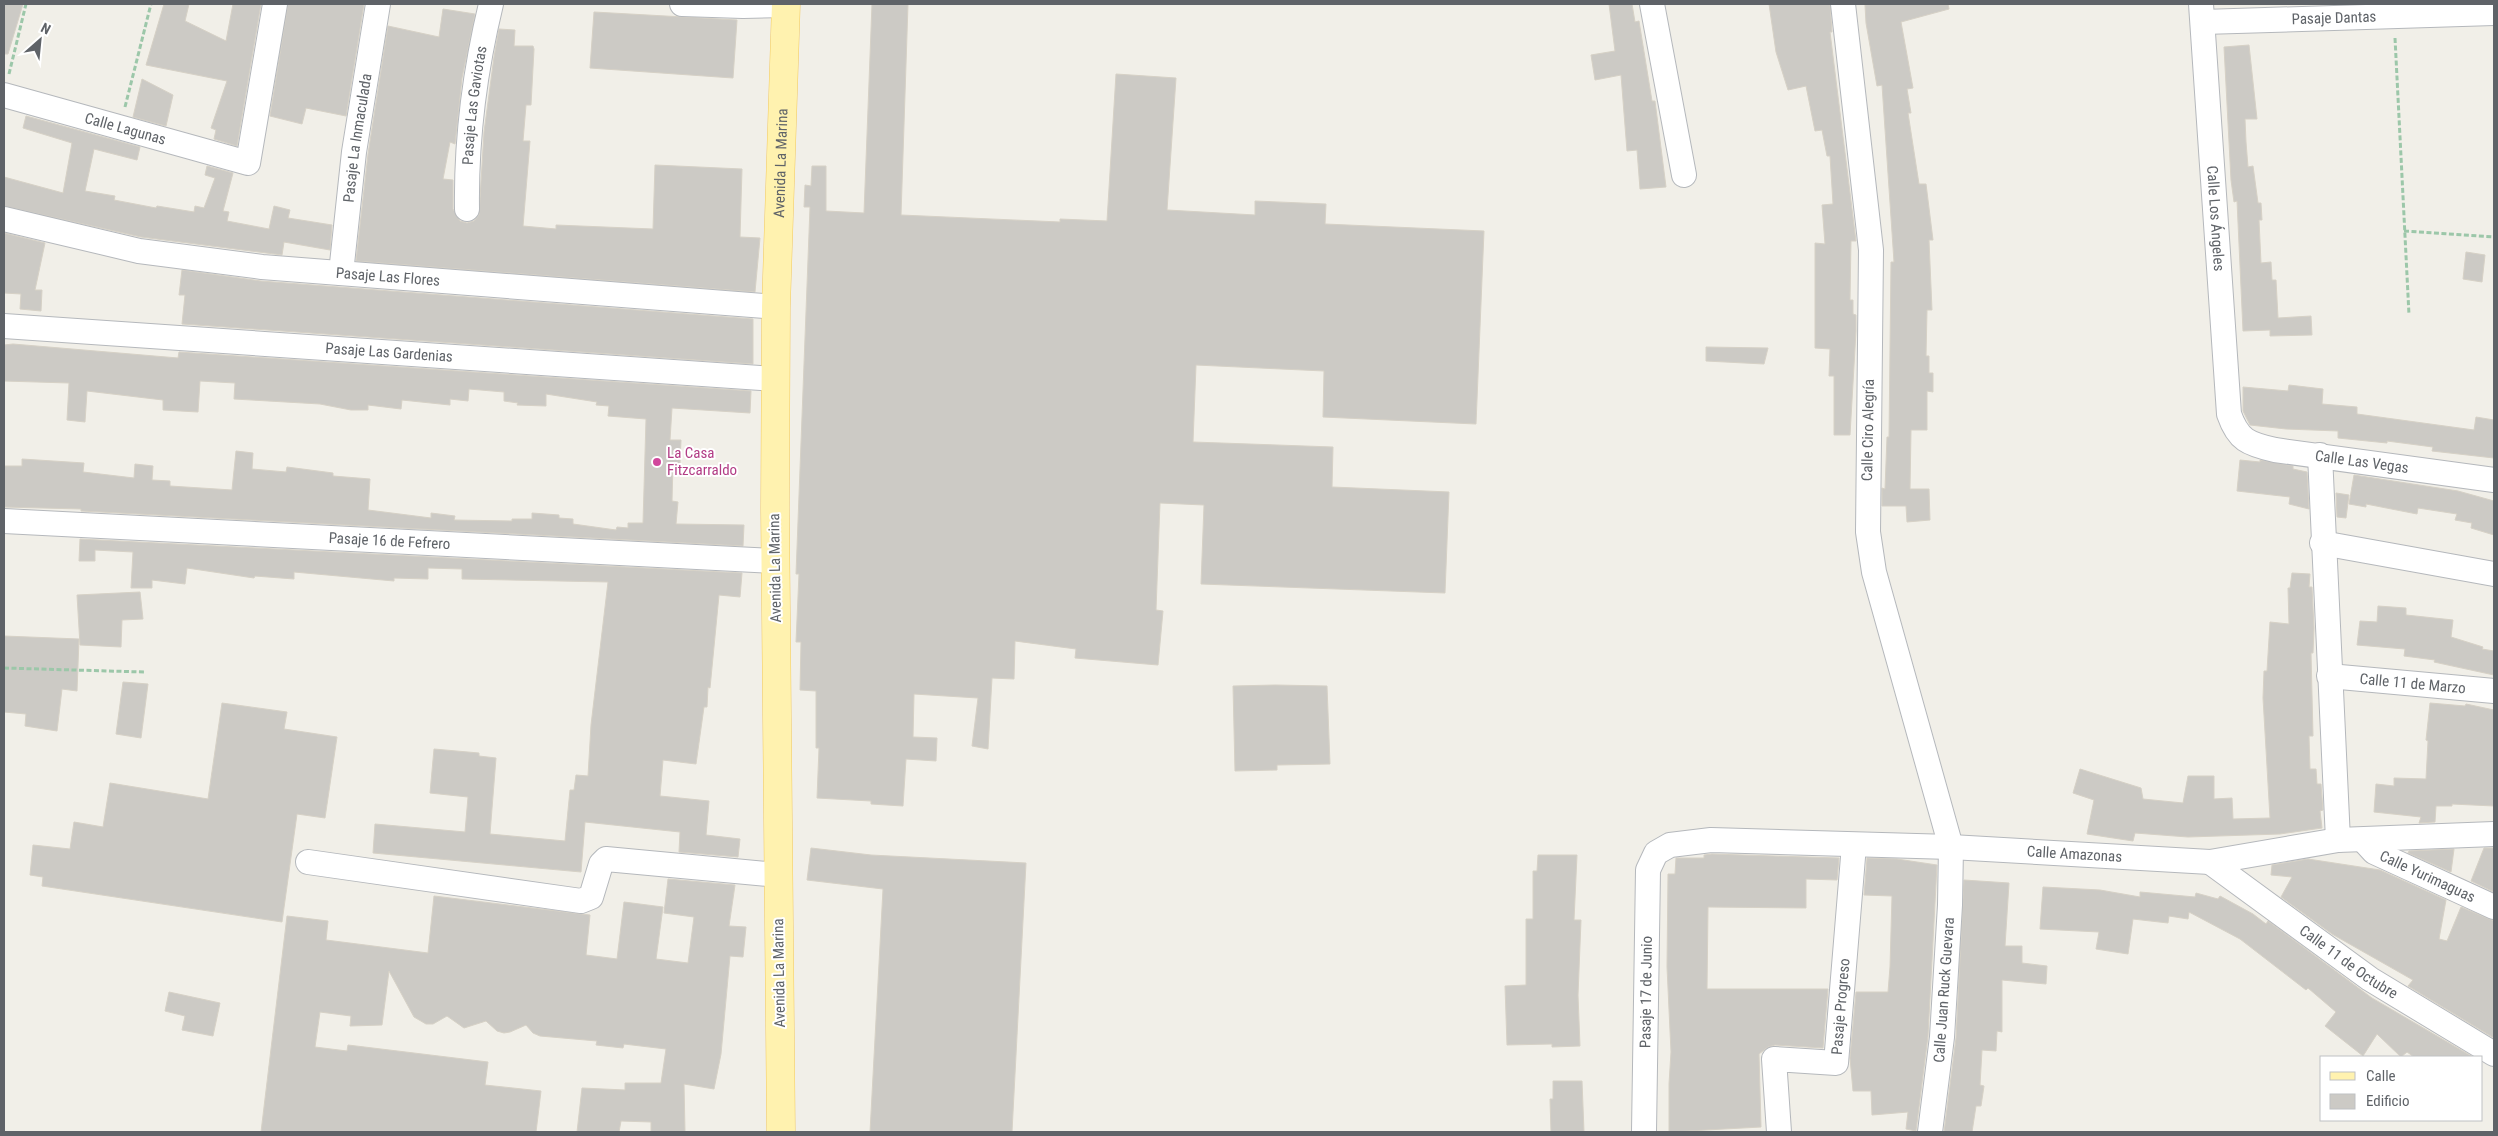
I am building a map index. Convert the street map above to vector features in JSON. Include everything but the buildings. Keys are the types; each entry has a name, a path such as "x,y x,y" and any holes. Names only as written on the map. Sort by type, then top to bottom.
{"main road":[{"name":"Avenida La Marina","path":"780,1132 775,561 776,307 786,4"}],"street":[{"name":"Calle Lagunas","path":"4,95 248,162 275,4"},
{"name":"Pasaje La Inmaculada","path":"341,273 354,152 378,4"},
{"path":"475,4 490,4"},
{"name":"Pasaje Las Gaviotas","path":"467,209 466,164 481,44 490,4"},
{"path":"682,4 743,6 786,4"},
{"path":"1652,4 1684,175"},
{"name":"Calle Ciro Alegría","path":"1843,4 1871,250 1868,532 1874,572 1951,847"},
{"name":"Pasaje Dantas","path":"2202,13 2394,17 2494,13"},
{"name":"Calle Los Ángeles","path":"2202,13 2229,414 2235,432"},
{"name":"Pasaje Las Flores","path":"4,219 140,251 262,267 776,307"},
{"name":"Pasaje Las Gardenias","path":"4,326 776,379"},
{"name":"Calle Las Vegas","path":"2235,432 2252,445 2494,480"},
{"path":"2320,455 2322,543 2338,840"},
{"name":"Pasaje 16 de Fefrero","path":"4,521 775,561"},
{"path":"2322,543 2494,574"},
{"name":"Calle 11 de Marzo","path":"2329,676 2494,692"},
{"name":"Calle Amazonas","path":"1656,854 1670,845 1711,840 1951,847 2210,862 2338,840 2494,834"},
{"name":"Calle Yurimaguas","path":"2363,840 2374,852 2494,907"},
{"name":"Pasaje Progreso","path":"1779,1132 1774,1059 1836,1063 1854,845"},
{"name":"Calle Juan Ruck Guevara","path":"1930,1132 1942,1037 1950,904 1951,847"},
{"name":"Pasaje 17 de Junio","path":"1644,1132 1648,870 1656,854"},
{"path":"308,862 581,901 590,897 601,864 606,859 778,875"},
{"name":"Calle 11 de Octubre","path":"2210,862 2370,979 2494,1054"}],"path":[{"path":"4,95 26,4"},
{"path":"120,127 151,4"},
{"path":"2394,17 2409,315"},
{"path":"2404,231 2494,237"},
{"path":"4,668 144,672"}],"place":[{"name":"La Casa Fitzcarraldo","path":"657,462"}]}
